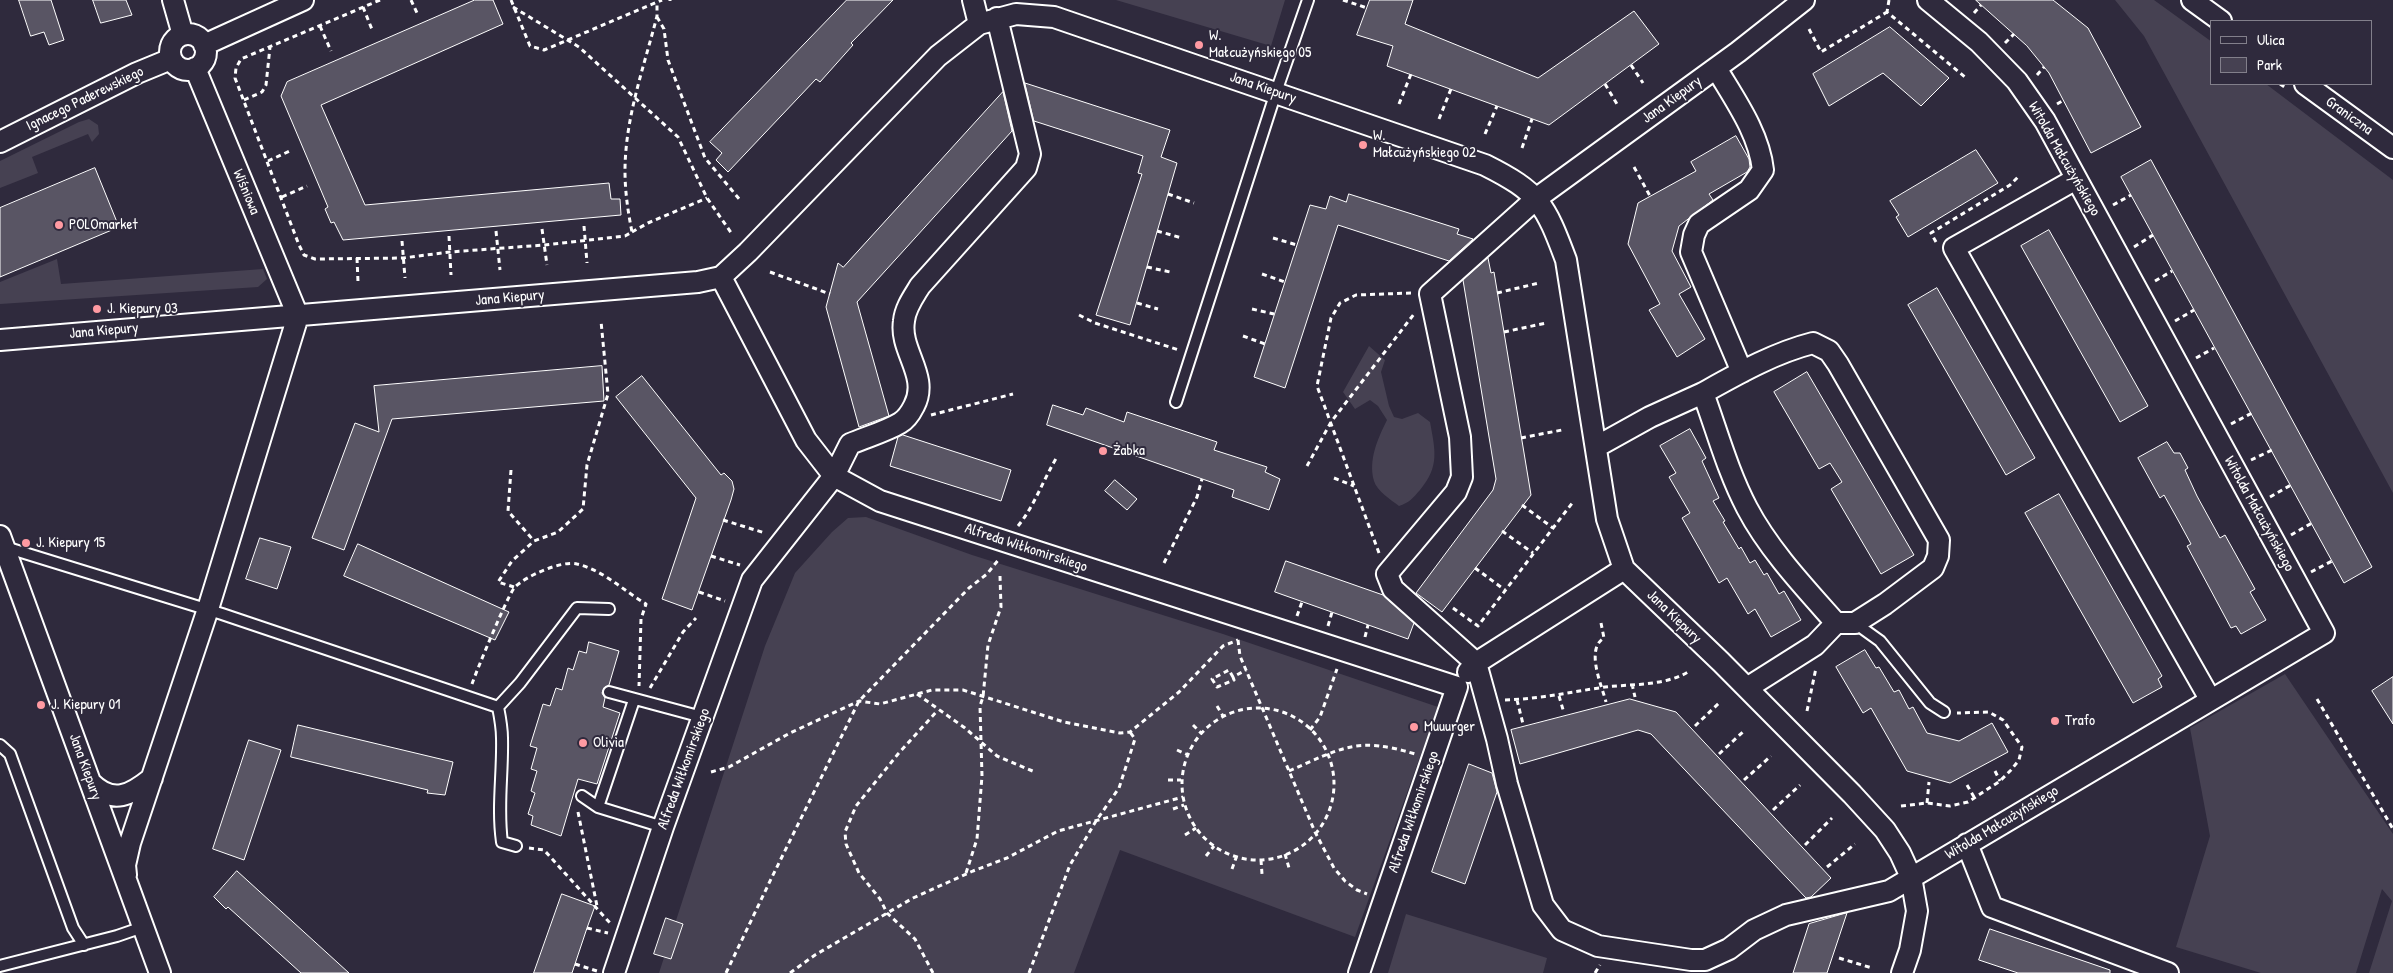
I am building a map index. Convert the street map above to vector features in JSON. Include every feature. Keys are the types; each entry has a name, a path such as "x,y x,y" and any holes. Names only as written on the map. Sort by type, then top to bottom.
{"street":[{"path":"173,0 183,35"},
{"path":"204,44 303,0"},
{"path":"721,277 806,440 834,476 850,444 901,423 910,414 920,394 917,373 906,340 903,321 911,300 920,286 1026,168 1030,154 988,21 973,0"},
{"name":"Jana Kiepury","path":"1537,198 1716,68 1804,0"},
{"name":"Witolda Małcużyńskiego","path":"1476,662 1510,793 1543,905 1562,930 1598,946 1649,955 1705,960 1729,949 1754,930 1786,915 1889,891 2324,633 2044,121 2017,80 1979,42 1928,0"},
{"path":"2192,0 2220,20"},
{"name":"Jana Kiepury","path":"0,340 664,285 698,282 721,277 748,252 938,56 988,21 1016,14 1054,17 1485,165 1515,180 1537,198 1552,223 1566,260 1607,519 1624,569 1746,688 1852,794 1885,830 1900,853 1911,877 1917,911 1910,950 1902,973"},
{"path":"183,35 195,36 204,44 206,50 203,61 195,68 181,69 171,59 170,47 178,37 183,35"},
{"name":"Ignacego Paderewskiego","path":"0,142 129,76 171,59"},
{"name":"Wiśniowa","path":"195,68 298,316"},
{"path":"1716,68 1743,114 1762,153 1763,170 1749,190 1699,224 1694,235 1691,252 1742,372"},
{"name":"Graniczna","path":"2307,85 2393,148"},
{"path":"2076,179 1954,248 2210,700"},
{"path":"1476,662 1392,589 1387,574 1456,492 1462,477 1460,437 1430,294 1537,198"},
{"name":"Jana Kiepury","path":"126,875 125,865 130,843 208,610 298,316"},
{"path":"1596,448 1650,417 1791,349 1813,343 1829,351 1939,540 1938,556 1933,568 1885,604 1846,623 1815,645 1746,688"},
{"path":"1703,393 1728,464 1747,508 1799,581 1846,623"},
{"name":"Alfreda Wiłkomirskiego","path":"614,973 663,827 752,580 834,476 880,500 1457,687 1359,973"},
{"name":"Jana Kiepury","path":"1,543 126,875 160,973"},
{"path":"1457,687 1476,662 1624,569"},
{"path":"91,784 101,793 116,796 138,789 152,778"},
{"path":"1967,844 1992,907 2168,973"}],"lane":[{"path":"1176,402 1276,92 1308,0"},
{"name":"Jana Kiepury","path":"1,543 208,610"},
{"path":"516,846 502,842 500,829 499,795 502,737 498,707 577,608 609,609"},
{"path":"208,610 498,707"},
{"path":"1846,623 1880,641 1930,703 1944,712"},
{"path":"609,692 702,717"},
{"path":"598,808 638,701"},
{"path":"0,745 10,754 70,920 84,945"},
{"path":"584,797 598,808 663,827"},
{"path":"0,966 84,945 144,927"}],"path":[{"path":"380,0 241,59 236,68 236,78 244,100 304,254 315,259 403,258 625,236 648,223 708,198"},
{"path":"411,0 416,13"},
{"path":"510,0 530,46 544,50 567,39 657,4 662,0"},
{"path":"1343,0 1367,8"},
{"path":"1809,29 1822,52 1887,12 1889,0"},
{"path":"632,232 626,199 625,170 635,97 657,16 657,4"},
{"path":"363,7 373,32"},
{"path":"514,7 579,47 678,137 708,198 732,234"},
{"path":"1887,12 1965,77"},
{"path":"657,16 664,29 668,60 705,158 740,200"},
{"path":"320,26 331,51"},
{"path":"244,100 262,92 266,85 270,47"},
{"path":"1631,64 1643,83"},
{"path":"1399,104 1410,74"},
{"path":"1605,84 1617,104"},
{"path":"1439,118 1451,89"},
{"path":"1485,134 1497,106"},
{"path":"1522,148 1532,119"},
{"path":"268,160 292,150"},
{"path":"1634,167 1650,196"},
{"path":"1938,246 1931,233 2010,185 2020,175"},
{"path":"282,197 307,186"},
{"path":"1168,194 1194,203"},
{"path":"2111,207 2131,196"},
{"path":"584,226 587,263"},
{"path":"542,229 547,265"},
{"path":"496,231 500,270"},
{"path":"1158,231 1182,238"},
{"path":"2127,251 2152,235"},
{"path":"449,236 451,275"},
{"path":"1273,238 1297,245"},
{"path":"402,241 405,278"},
{"path":"358,258 358,282"},
{"path":"1147,267 1170,272"},
{"path":"2152,283 2172,271"},
{"path":"770,272 830,294"},
{"path":"1262,274 1285,282"},
{"path":"1498,293 1539,283"},
{"path":"1308,466 1330,422 1430,294"},
{"path":"1387,574 1317,386 1331,318 1340,303 1356,295 1430,294"},
{"path":"1136,303 1158,309"},
{"path":"1252,309 1274,314"},
{"path":"2168,326 2194,310"},
{"path":"1079,315 1095,323 1180,350"},
{"path":"468,697 514,587 498,582 512,561 534,541 558,532 583,509 587,465 606,407 608,394 601,321"},
{"path":"1504,332 1546,323"},
{"path":"1243,336 1265,344"},
{"path":"2189,362 2214,348"},
{"path":"901,423 1013,394"},
{"path":"2224,427 2252,413"},
{"path":"1522,438 1562,430"},
{"path":"2244,464 2272,450"},
{"path":"726,973 859,701 969,588 987,574 1000,558 1006,542 1032,509 1047,474 1057,457"},
{"path":"511,470 508,511 534,541"},
{"path":"1334,478 1355,487"},
{"path":"1164,563 1197,497 1202,479"},
{"path":"2264,501 2291,485"},
{"path":"1453,608 1478,626 1573,502"},
{"path":"1522,505 1553,528"},
{"path":"723,520 785,538"},
{"path":"2284,538 2312,524"},
{"path":"1502,531 1533,553"},
{"path":"711,556 760,570"},
{"path":"2304,576 2332,561"},
{"path":"1474,568 1505,590"},
{"path":"966,874 976,840 982,776 980,706 983,697 988,644 1000,606 1000,576"},
{"path":"699,592 742,606"},
{"path":"1242,617 1237,635 1240,656 1316,832 1334,868 1344,880 1357,890 1384,901"},
{"path":"638,701 683,632 696,618"},
{"path":"1601,623 1604,638 1600,640 1596,650 1596,661 1606,702"},
{"path":"711,772 729,767 790,733 859,701 880,704 932,690 963,690 1064,722 1120,733 1130,732 1179,692 1223,646 1238,640"},
{"path":"1310,730 1320,717 1340,663"},
{"path":"1807,711 1817,663"},
{"path":"1233,677 1229,670 1212,679 1217,687 1234,680 1233,677 1246,670"},
{"path":"1486,701 1560,696 1603,688 1676,679 1688,672"},
{"path":"1632,684 1635,697"},
{"path":"916,694 965,728 981,744 997,756 1035,772"},
{"path":"1560,696 1564,713"},
{"path":"2318,699 2393,829"},
{"path":"1517,700 1523,724"},
{"path":"1694,726 1719,704"},
{"path":"1216,706 1223,716"},
{"path":"1262,709 1288,715 1310,730 1330,753 1333,774 1333,798 1324,822 1309,841 1285,854 1261,860 1236,858 1214,846 1196,828 1184,805 1180,780 1188,755 1202,734 1223,716 1262,709"},
{"path":"933,973 915,940 887,913 880,899 859,873 846,844 845,832 856,806 898,754 938,710"},
{"path":"1901,806 1927,803 1950,806 1968,802 2000,781 2019,760 2022,747 2003,720 1989,712 1944,712"},
{"path":"1193,725 1202,734"},
{"path":"1719,754 1745,730"},
{"path":"1029,973 1070,865 1096,821 1119,788 1135,739 1130,732"},
{"path":"1289,771 1346,747 1371,745 1394,748 1433,759"},
{"path":"1177,750 1188,755"},
{"path":"1744,780 1771,756"},
{"path":"1995,771 2000,781"},
{"path":"1168,780 1180,780"},
{"path":"1927,803 1929,782"},
{"path":"1773,810 1800,785"},
{"path":"1967,785 1974,797"},
{"path":"584,797 578,812 597,906"},
{"path":"790,973 815,955 887,913 966,874 1007,858 1058,830 1183,797"},
{"path":"1172,809 1184,805"},
{"path":"1805,846 1832,818"},
{"path":"1185,835 1196,828"},
{"path":"1827,867 1855,844"},
{"path":"516,846 544,850 597,906 613,927"},
{"path":"1206,856 1214,846"},
{"path":"1285,854 1289,868"},
{"path":"1232,869 1236,858"},
{"path":"1261,860 1262,874"},
{"path":"1839,958 1872,968"},
{"path":"575,964 604,973"}],"green space":[{"path":"1116,0 1285,0 1271,46"},
{"path":"2115,0 2154,0 2210,41 2210,85 2267,85 2393,180 2393,493 2144,36"},
{"path":"89,119 98,125 99,134 92,142 88,134 32,157 38,173 0,188 0,161 79,122"},
{"path":"57,259 61,284 263,269 267,279 258,287 0,304 0,282"},
{"path":"1369,346 1385,360 1381,372 1389,406 1394,417 1402,419 1418,413 1430,422 1434,449 1431,473 1420,490 1408,502 1399,506 1378,488 1372,473 1375,449 1387,420 1378,406 1370,400 1355,409 1343,392"},
{"path":"866,517 972,555 1223,634 1438,707 1355,937 1120,850 1074,973 659,973 765,646 795,573 832,532 848,518"},
{"path":"2285,674 2393,834 2393,973 2369,973 2392,901 2382,889 2356,973 2261,973 2176,947 2210,836 2190,728"},
{"path":"1406,914 1547,958 1543,973 1388,973"}],"building":[{"path":"19,0 51,0 64,40 49,45 44,32 31,36"},
{"path":"93,0 126,0 132,15 101,23"},
{"path":"475,0 493,0 503,24 321,105 365,205 609,183 611,199 620,199 621,215 343,240 334,222 331,223 325,209 328,207 281,96 287,82"},
{"path":"847,0 893,0 851,43 853,45 820,82 816,79 728,172 716,160 722,153 710,142"},
{"path":"1370,0 1413,0 1405,24 1538,78 1634,11 1659,44 1549,125 1387,66 1393,46 1357,35"},
{"path":"1976,0 2053,0 2088,28 2141,127 2091,153 2049,73 2027,46"},
{"path":"1890,27 1949,78 1921,106 1883,73 1829,106 1813,74"},
{"path":"1025,83 1170,130 1161,157 1177,163 1130,325 1096,315 1142,174 1138,173 1143,156 1034,121"},
{"path":"1003,92 1012,131 857,302 889,416 859,427 826,307 838,263 843,267"},
{"path":"1736,136 1749,159 1750,167 1747,172 1709,194 1713,200 1679,226 1672,251 1691,287 1679,294 1705,339 1677,357 1649,310 1660,304 1628,244 1638,203 1696,171 1691,162"},
{"path":"1976,150 1998,183 1908,237 1896,217 1899,215 1890,201"},
{"path":"2151,160 2372,567 2344,583 2121,177"},
{"name":"POLOmarket","path":"95,168 119,227 0,277 0,208"},
{"path":"1349,194 1459,229 1457,234 1473,239 1449,261 1338,225 1285,388 1254,377 1310,205 1326,209 1330,196 1346,202"},
{"path":"2049,230 2148,406 2120,422 2021,246"},
{"path":"1488,258 1491,273 1494,272 1531,495 1442,612 1416,593 1493,490 1496,479 1463,280"},
{"path":"1937,288 2035,458 2006,475 1908,305"},
{"path":"602,366 604,401 392,419 344,550 312,538 355,423 379,432 374,386"},
{"path":"1807,372 1914,555 1881,574 1831,489 1842,482 1830,463 1819,469 1774,392"},
{"path":"642,376 721,475 724,473 732,481 734,489 692,610 662,599 696,498 616,397"},
{"path":"1053,405 1083,415 1086,408 1124,422 1127,412 1217,442 1214,450 1267,467 1265,472 1280,479 1269,510 1232,497 1234,490 1047,425"},
{"path":"1690,429 1706,458 1702,461 1719,498 1713,501 1725,521 1723,522 1750,563 1755,560 1764,575 1767,573 1779,594 1784,591 1801,620 1771,637 1755,609 1748,614 1727,578 1719,583 1682,518 1690,513 1669,477 1676,473 1660,446"},
{"path":"903,435 1011,470 1001,501 890,466 898,437"},
{"path":"2167,442 2174,453 2180,453 2188,468 2185,470 2197,496 2220,538 2225,535 2255,589 2250,592 2266,620 2241,634 2236,626 2231,628 2187,546 2191,544 2178,520 2164,495 2160,498 2138,458"},
{"path":"1115,480 1137,499 1127,510 1105,491"},
{"path":"2059,494 2162,676 2158,679 2162,687 2133,703 2025,513"},
{"path":"260,538 291,547 277,589 246,579"},
{"path":"358,544 509,612 495,640 344,576"},
{"path":"1286,561 1383,595 1414,623 1408,639 1275,592"},
{"path":"589,642 619,651 609,685 604,688 602,693 605,698 603,707 620,713 597,784 578,779 561,836 531,825 533,816 528,814 535,793 531,791 537,771 531,769 537,748 530,746 543,704 550,706 556,688 562,690 568,668 573,670 579,651 586,653"},
{"path":"1865,650 1876,668 1879,667 1894,692 1899,690 1909,709 1913,707 1927,733 1959,741 1992,723 2008,752 1950,783 1907,771 1871,708 1863,713 1836,667"},
{"path":"2393,677 2393,724 2372,691"},
{"path":"1630,699 1676,712 1831,878 1811,897 1806,898 1651,734 1638,730 1520,764 1511,730"},
{"path":"298,725 453,762 445,795 427,793 428,790 291,757"},
{"path":"249,740 281,750 244,860 213,849"},
{"path":"1469,764 1492,773 1497,792 1465,884 1432,872"},
{"path":"237,871 349,973 301,973 228,907 226,909 214,897"},
{"path":"562,894 595,906 572,973 534,973"},
{"path":"1847,913 1827,973 1793,973 1809,924"},
{"path":"666,918 683,924 671,959 654,954"},
{"path":"1990,929 2110,970 2110,973 2018,973 1979,960"}],"place":[{"name":"W. Małcużyńskiego 05","path":"1199,45"},
{"name":"W. Małcużyńskiego 02","path":"1363,145"},
{"name":"POLOmarket","path":"59,225"},
{"name":"J. Kiepury 03","path":"97,309"},
{"name":"Żabka","path":"1103,451"},
{"name":"J. Kiepury 15","path":"26,543"},
{"name":"J. Kiepury 01","path":"41,705"},
{"name":"Trafo","path":"2055,721"},
{"name":"Muuurger","path":"1414,727"},
{"name":"Olivia","path":"583,743"}]}
